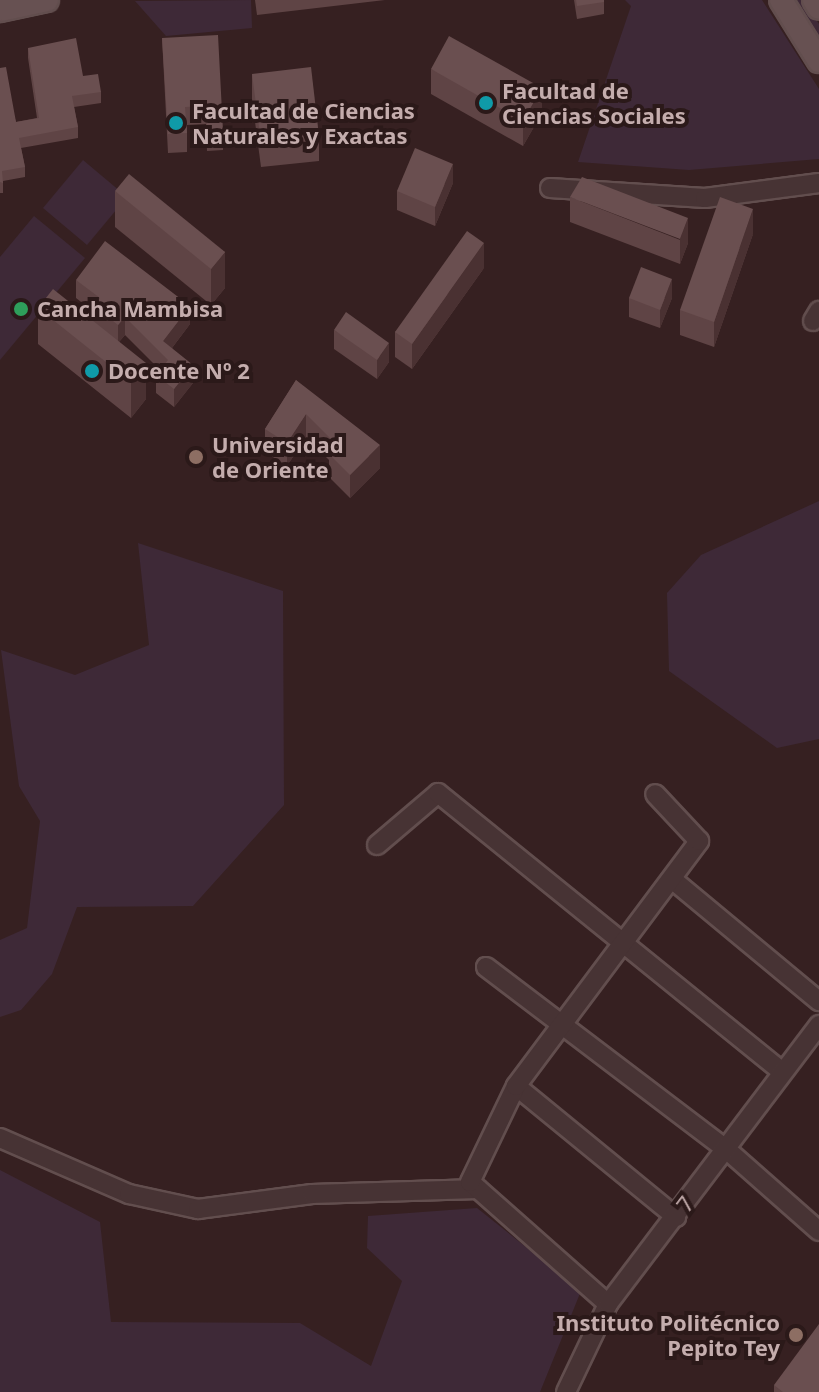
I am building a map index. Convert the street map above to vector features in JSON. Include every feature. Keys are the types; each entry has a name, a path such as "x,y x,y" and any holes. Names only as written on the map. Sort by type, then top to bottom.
{"main road":[{"path":"0,10 47,0"},
{"path":"781,0 819,61"},
{"path":"814,0 819,8"}],"street":[{"path":"550,188 705,198 819,183"},
{"path":"377,845 438,793 781,1071"},
{"path":"608,1304 478,1189 472,1172 516,1086 673,880 699,833 655,794"},
{"path":"673,880 819,1001"},
{"path":"486,967 726,1149 819,1231"},
{"name":"7","path":"566,1392 608,1304 676,1217 781,1071 819,1025"},
{"path":"516,1086 676,1217"},
{"path":"0,1138 129,1194 198,1209 312,1194 478,1189"}],"shaded area":[{"path":"251,0 252,28 166,36 135,1"},
{"path":"625,0 762,0 819,89 819,159 689,170 578,162 631,6"},
{"path":"790,0 804,0 819,24 819,46"},
{"path":"83,160 127,197 87,245 43,208"},
{"name":"Cancha Mambisa","path":"34,216 85,258 0,360 0,257"},
{"path":"819,501 819,739 777,748 669,671 667,593 701,555"},
{"path":"138,543 283,591 284,805 193,906 77,907 52,974 21,1010 0,1017 0,940 27,928 40,821 19,786 1,650 75,675 149,645"},
{"path":"0,1170 100,1222 111,1322 300,1323 371,1366 402,1281 367,1248 368,1216 477,1208 581,1291 540,1392 0,1392"}],"building":[{"path":"576,0 604,0 604,2 577,6"},
{"name":"Facultad de Ciencias Naturales y Exactas","path":"218,35 223,131 207,132 206,106 185,107 187,133 168,134 162,38"},
{"path":"449,36 542,88 523,121 431,69"},
{"path":"76,38 83,76 98,74 101,92 72,96 78,127 19,138 25,167 2,171 3,183 0,182 0,68 6,67 16,122 39,118 28,48"},
{"path":"311,67 319,136 261,142 252,74"},
{"path":"415,148 453,164 435,207 397,191"},
{"path":"129,174 225,252 211,269 115,191"},
{"path":"582,177 688,218 680,239 570,197"},
{"path":"720,197 753,209 714,322 680,310"},
{"path":"467,231 484,243 412,344 395,332"},
{"path":"105,241 190,306 163,341 193,365 174,389 156,375 168,360 125,317 118,325 94,306 100,298 76,280"},
{"path":"641,267 672,279 660,310 629,298"},
{"path":"53,289 146,363 131,382 38,308"},
{"path":"346,312 389,343 377,360 334,330"},
{"path":"296,380 380,445 350,475 329,454 338,446 306,414 287,443 265,429"},
{"path":"819,1324 819,1392 783,1392 774,1385"}],"place":[{"name":"Facultad de Ciencias Sociales","path":"486,103"},
{"name":"Facultad de Ciencias Naturales y Exactas","path":"176,123"},
{"name":"Cancha Mambisa","path":"21,309"},
{"name":"Docente Nº 2","path":"92,371"},
{"name":"Universidad de Oriente","path":"196,457"},
{"name":"Instituto Politécnico Pepito Tey","path":"796,1335"}]}
